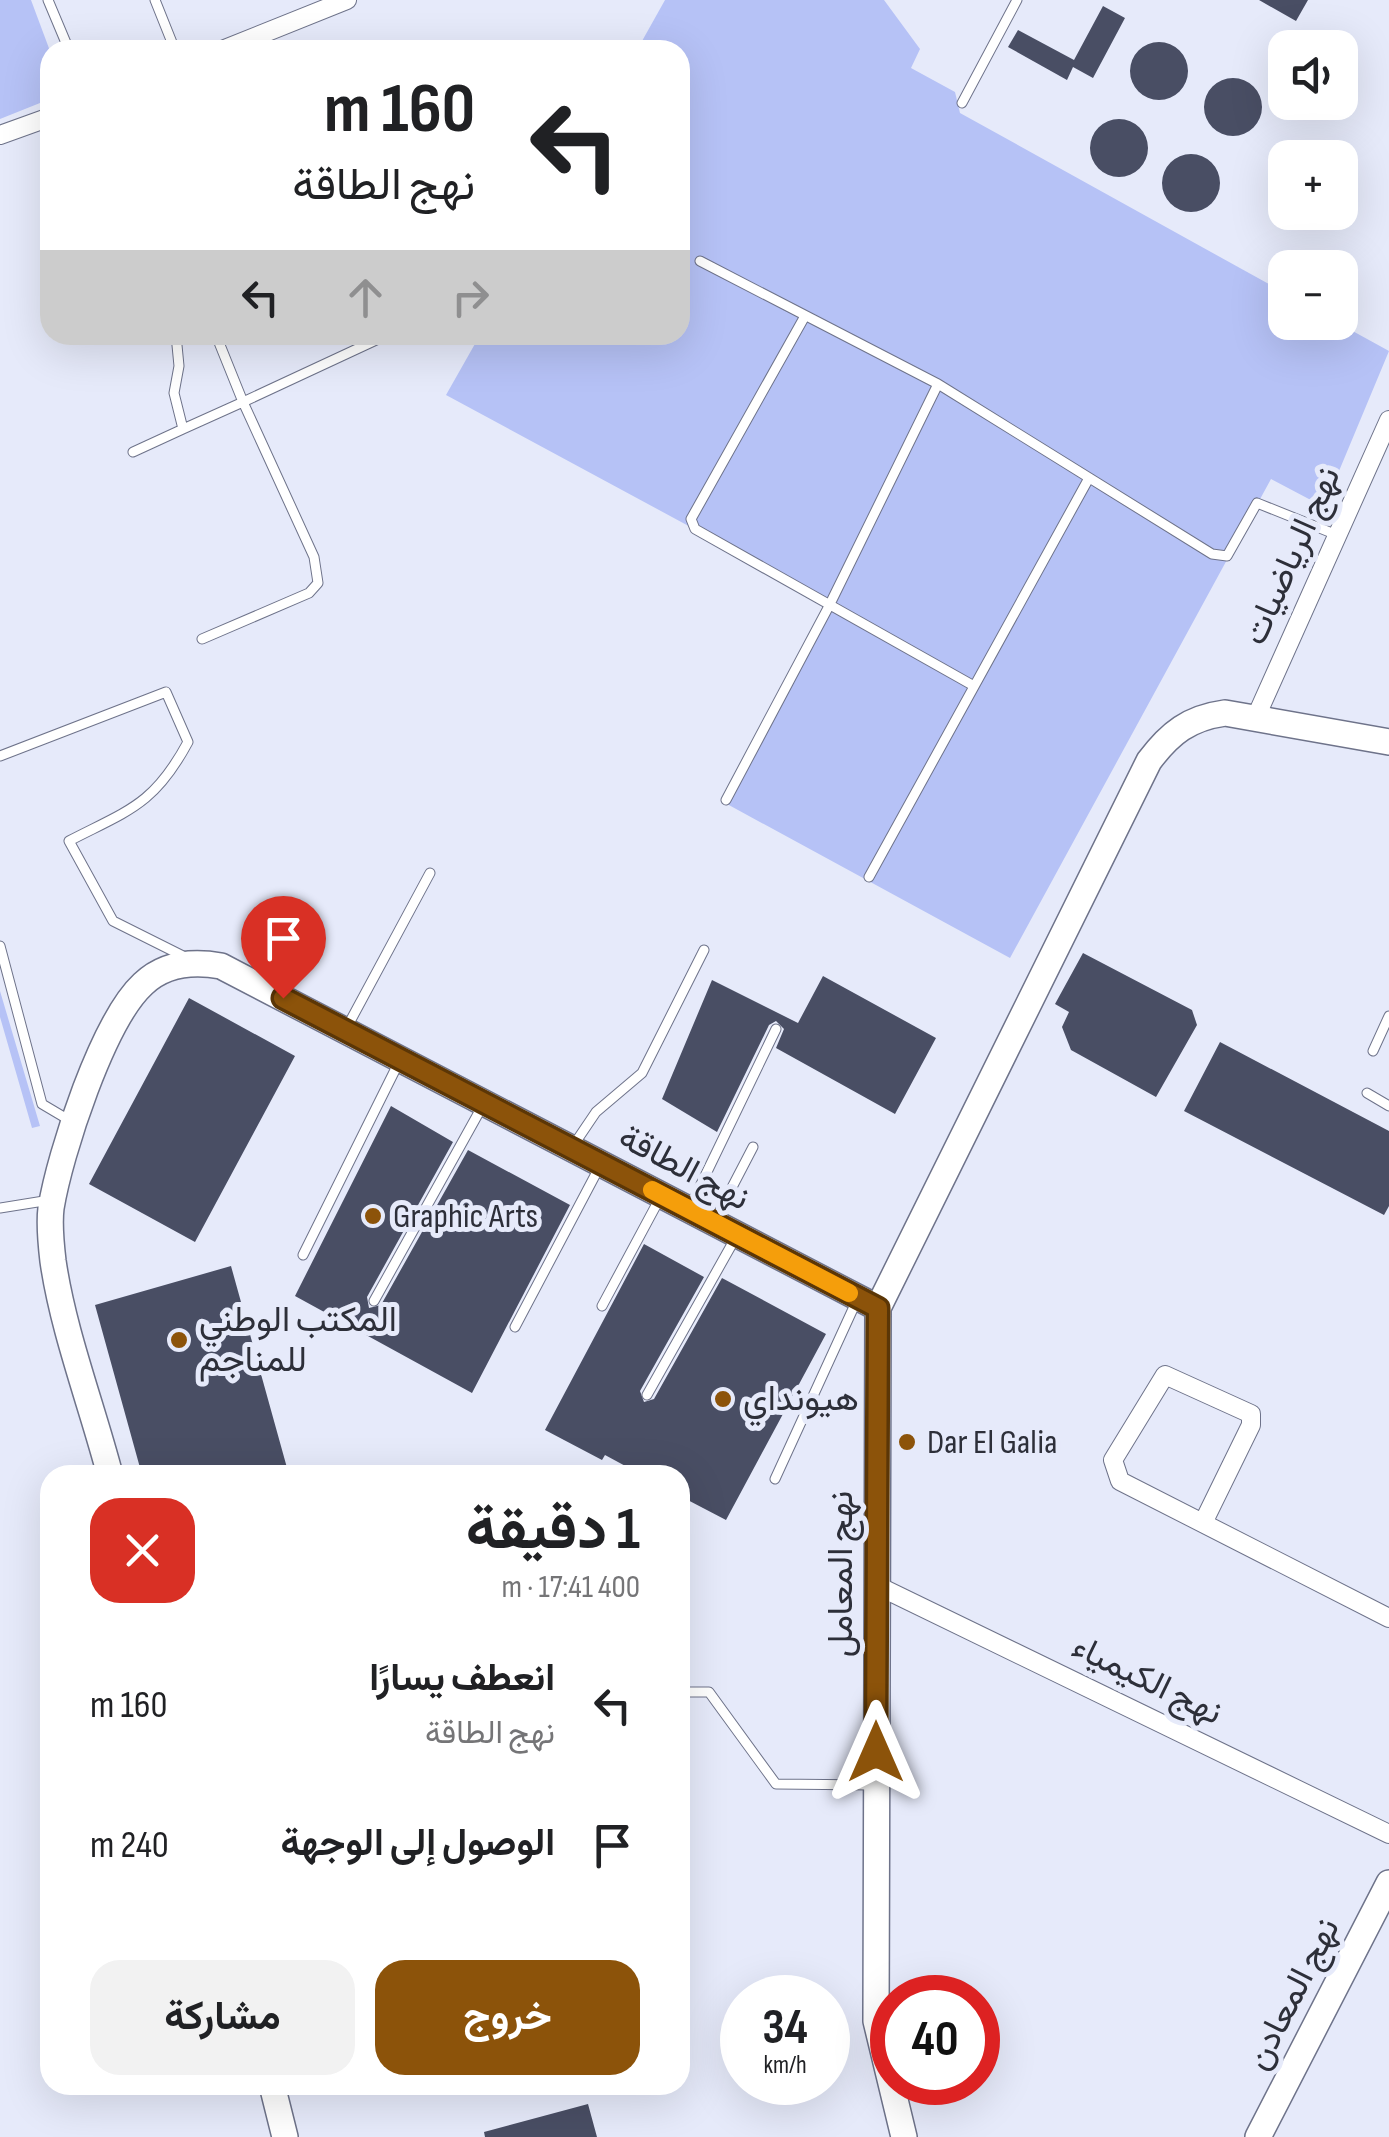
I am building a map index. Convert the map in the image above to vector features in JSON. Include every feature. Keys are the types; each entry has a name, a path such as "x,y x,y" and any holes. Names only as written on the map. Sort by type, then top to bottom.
{"street":[{"path":"247,40 347,0"},
{"path":"0,135 40,121"},
{"name":"نهج الرياضيات","path":"1255,719 1389,420"},
{"path":"868,1303 1148,762 1167,737 1204,716 1225,713 1389,742"},
{"path":"107,1465 53,1262 53,1200 112,1027 145,981 169,968 194,962"},
{"name":"نهج الطاقة","path":"194,962 221,966 868,1303"},
{"name":"نهج المعامل","path":"868,1303 876,1585 876,2021 904,2137"},
{"path":"1203,1524 1252,1425 1251,1414 1165,1375 1113,1460 1113,1471 1120,1481 1203,1524 1389,1618"},
{"name":"نهج الكيمياء","path":"876,1585 1389,1834"},
{"name":"نهج المعادن","path":"1258,2137 1389,1883"},
{"path":"274,2095 285,2137"}],"lane":[{"path":"48,0 65,40"},
{"path":"155,0 171,40"},
{"path":"962,103 1017,0"},
{"path":"700,261 938,384 1212,554 1227,556 1257,502 1338,535"},
{"path":"805,316 692,520 707,538 974,686"},
{"path":"177,345 179,366 174,393 183,428"},
{"path":"202,638 309,593 318,583 314,557 220,345"},
{"path":"133,452 366,345"},
{"path":"726,800 829,606 938,384"},
{"path":"869,877 1089,478"},
{"path":"0,756 166,692 188,742 166,782 144,802 68,841 113,920 194,962"},
{"path":"345,1030 430,873"},
{"path":"0,946 42,1104 76,1124"},
{"path":"572,1148 596,1112 642,1073 704,950"},
{"path":"1374,1051 1389,1016"},
{"path":"688,1209 776,1029"},
{"path":"304,1254 400,1059"},
{"path":"1367,1093 1389,1106"},
{"path":"374,1301 484,1103"},
{"path":"714,1222 753,1146"},
{"path":"514,1327 601,1164"},
{"path":"602,1306 662,1195"},
{"path":"0,1208 53,1200"},
{"path":"647,1395 737,1235"},
{"path":"775,1479 868,1303"},
{"path":"690,1692 709,1692 776,1784 876,1786"}],"shaded area":[{"path":"0,0 31,0 46,40 40,40 40,103 0,119"},
{"path":"665,0 884,0 920,49 911,68 955,92 960,113 1268,284 1268,340 1358,340 1358,334 1389,351 1324,507 1271,479 1010,958 727,804 835,605 446,395 474,345 690,345 690,40 643,40"},
{"path":"0,991 40,1126 32,1128 0,1017"}],"building":[{"path":"1259,0 1308,0 1296,21"},
{"path":"1103,6 1125,18 1093,78 1073,67 1067,80 1008,47 1018,30 1074,60"},
{"path":"1159,42 1179,51 1188,71 1179,91 1159,100 1139,91 1130,71 1139,51"},
{"path":"1233,78 1253,87 1262,107 1253,127 1233,136 1213,127 1204,107 1213,87"},
{"path":"1119,119 1139,128 1148,148 1139,168 1119,177 1099,168 1090,148 1099,128"},
{"path":"1191,154 1211,163 1220,183 1211,203 1191,212 1171,203 1162,183 1171,163"},
{"path":"1083,953 1192,1010 1197,1025 1156,1097 1071,1050 1062,1027 1069,1012 1055,1004"},
{"path":"823,976 936,1038 895,1114 776,1048 784,1029 776,1021 769,1025 717,1132 662,1099 712,980 798,1023"},
{"path":"189,998 295,1056 195,1242 89,1184"},
{"path":"1220,1042 1389,1131 1389,1206 1384,1215 1184,1111"},
{"path":"391,1106 453,1142 367,1297 369,1308 381,1305 468,1150 570,1205 472,1393 295,1296"},
{"name":"هيونداي","path":"644,1244 704,1277 640,1391 644,1402 654,1399 722,1278 826,1334 726,1520 690,1501 690,1465 624,1465 605,1455 602,1460 545,1430"},
{"name":"المكتب الوطني للمناجم","path":"231,1266 286,1465 139,1465 95,1305"},
{"path":"588,2104 597,2137 485,2137 484,2132"}],"slow traffic":[{"path":"652,1190 849,1293"}],"place":[{"name":"Graphic Arts","path":"373,1216"},
{"name":"المكتب الوطني للمناجم","path":"179,1340"},
{"name":"هيونداي","path":"723,1399"},
{"name":"Dar El Galia","path":"907,1442"}],"route":[{"path":"283,998 878,1308 876,1752"}]}
